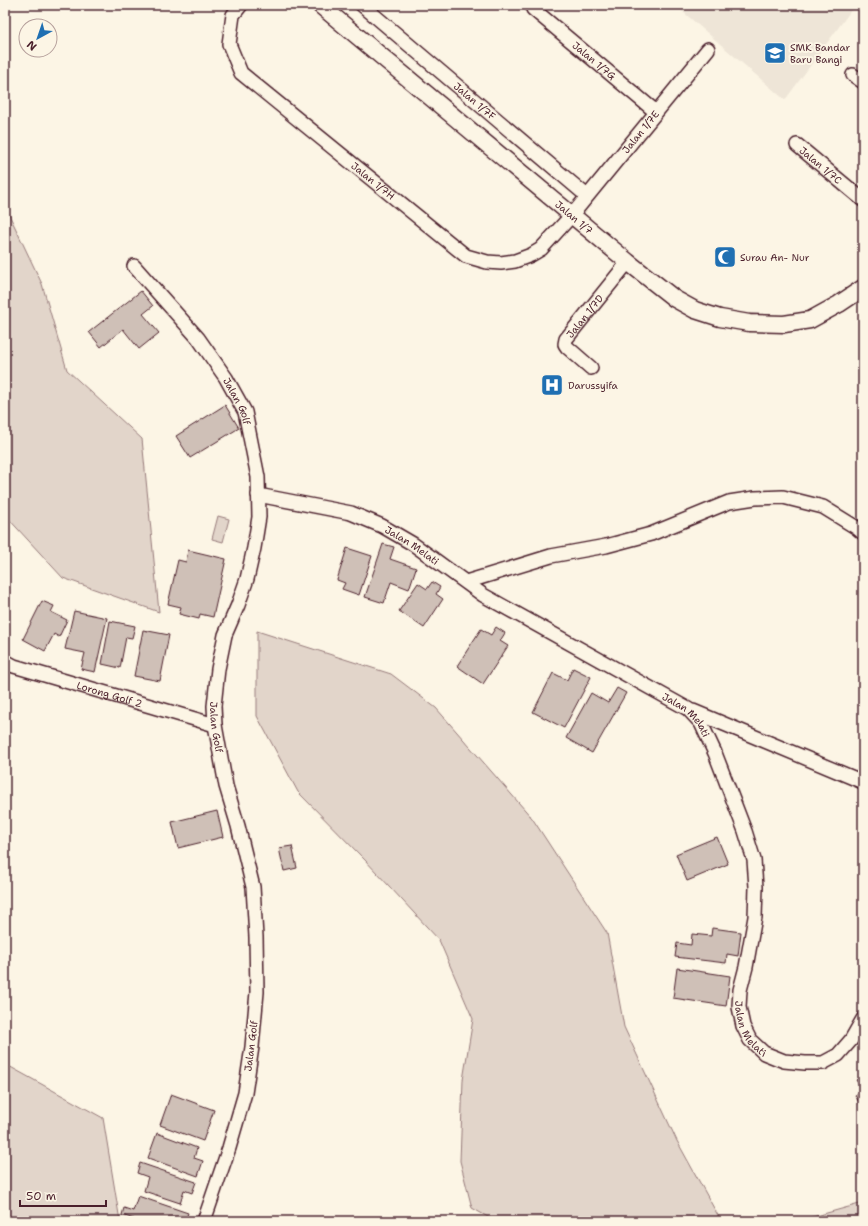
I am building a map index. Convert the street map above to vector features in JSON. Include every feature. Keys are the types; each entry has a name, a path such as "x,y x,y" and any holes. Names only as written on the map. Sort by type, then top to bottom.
{"street":[{"name":"Jalan 1/7H","path":"241,5 233,15 229,44 241,73 466,256 487,262 501,263 515,261 531,255 541,248 572,215"},
{"name":"Jalan 1/7","path":"320,5 628,262 675,299 695,310 720,318 749,323 784,324 810,320 839,304 863,288"},
{"name":"Jalan 1/7F","path":"362,5 587,196"},
{"name":"Jalan 1/7G","path":"533,9 656,112"},
{"name":"Jalan 1/7E","path":"572,215 708,49"},
{"name":"Jalan 1/7C","path":"797,145 863,200"},
{"name":"Jalan 1/7D","path":"591,368 567,347 565,344 566,339 628,262"},
{"name":"Jalan Golf","path":"134,266 198,338 226,378 245,412 258,477 259,517 254,548 240,598 225,635 218,669 214,706 214,726 226,786 238,826 253,888 257,992 252,1047 245,1093 204,1221"},
{"name":"Jalan Melati","path":"258,495 351,513 382,526 413,544 484,595 688,709 701,723 715,753 745,831 754,860 756,887 755,917 746,967 740,990 739,1006 743,1026 750,1040 764,1053 784,1061 823,1063 838,1055 851,1040 863,1019"},
{"path":"466,582 551,556 606,546 651,534 728,502 755,498 783,497 823,507 863,533"},
{"name":"Lorong Golf 2","path":"5,661 14,666 214,726"},
{"path":"688,709 863,782"}],"shaded area":[{"name":"SMK Bandar Baru Bangi","path":"675,5 855,5 785,100"},
{"path":"5,206 42,284 67,370 142,439 159,612 63,578 5,515"},
{"path":"218,516 229,519 223,542 212,539"},
{"path":"257,631 391,674 436,708 532,818 607,933 624,1027 677,1141 721,1221 495,1221 472,1208 460,1161 463,1080 473,1019 439,940 365,860 298,792 257,716"},
{"path":"5,1064 103,1118 120,1221 5,1221"},
{"path":"863,1203 863,1221 798,1221"}],"building":[{"path":"141,291 153,306 143,314 159,333 139,349 123,329 101,347 89,332"},
{"path":"225,405 239,428 190,458 176,436"},
{"path":"383,544 394,547 390,559 416,568 409,589 391,582 384,603 365,597"},
{"path":"347,548 372,556 359,595 342,589 345,583 337,580"},
{"path":"188,550 226,559 213,617 200,614 199,619 179,614 181,607 168,604 178,560 186,562"},
{"path":"432,582 440,587 436,594 443,599 424,628 399,611 418,583 427,589"},
{"path":"42,601 54,606 51,612 67,620 59,637 54,634 45,651 23,639"},
{"path":"74,611 107,618 95,672 81,669 85,653 65,649"},
{"path":"110,621 135,626 132,638 126,637 120,668 102,664"},
{"path":"496,627 505,633 500,641 508,646 483,684 457,666 481,629 491,635"},
{"path":"143,630 169,635 160,681 134,676"},
{"path":"573,668 591,677 564,728 533,712 553,673 567,680"},
{"path":"617,688 626,693 592,753 566,738 591,693 608,703"},
{"path":"217,811 223,837 178,848 172,822"},
{"path":"717,837 728,864 687,881 676,854"},
{"path":"292,846 297,868 284,871 279,848"},
{"path":"712,928 741,932 738,956 727,954 726,963 675,957 677,943 691,945 692,934 711,936"},
{"path":"677,968 730,976 726,1006 673,998"},
{"path":"863,1075 863,1091 856,1080"},
{"path":"863,1091 863,1110 855,1095"},
{"path":"171,1094 214,1110 203,1141 160,1125"},
{"path":"157,1133 197,1148 194,1158 203,1161 198,1176 148,1158"},
{"path":"140,1163 196,1182 192,1193 184,1190 180,1203 144,1191 148,1177 137,1173"},
{"path":"138,1196 188,1213 185,1221 133,1221 134,1219 122,1215 124,1208 133,1211"}],"place":[{"name":"SMK Bandar Baru Bangi","path":"775,53"},
{"name":"Surau An- Nur","path":"725,257"},
{"name":"Darussyifa","path":"552,385"}]}
